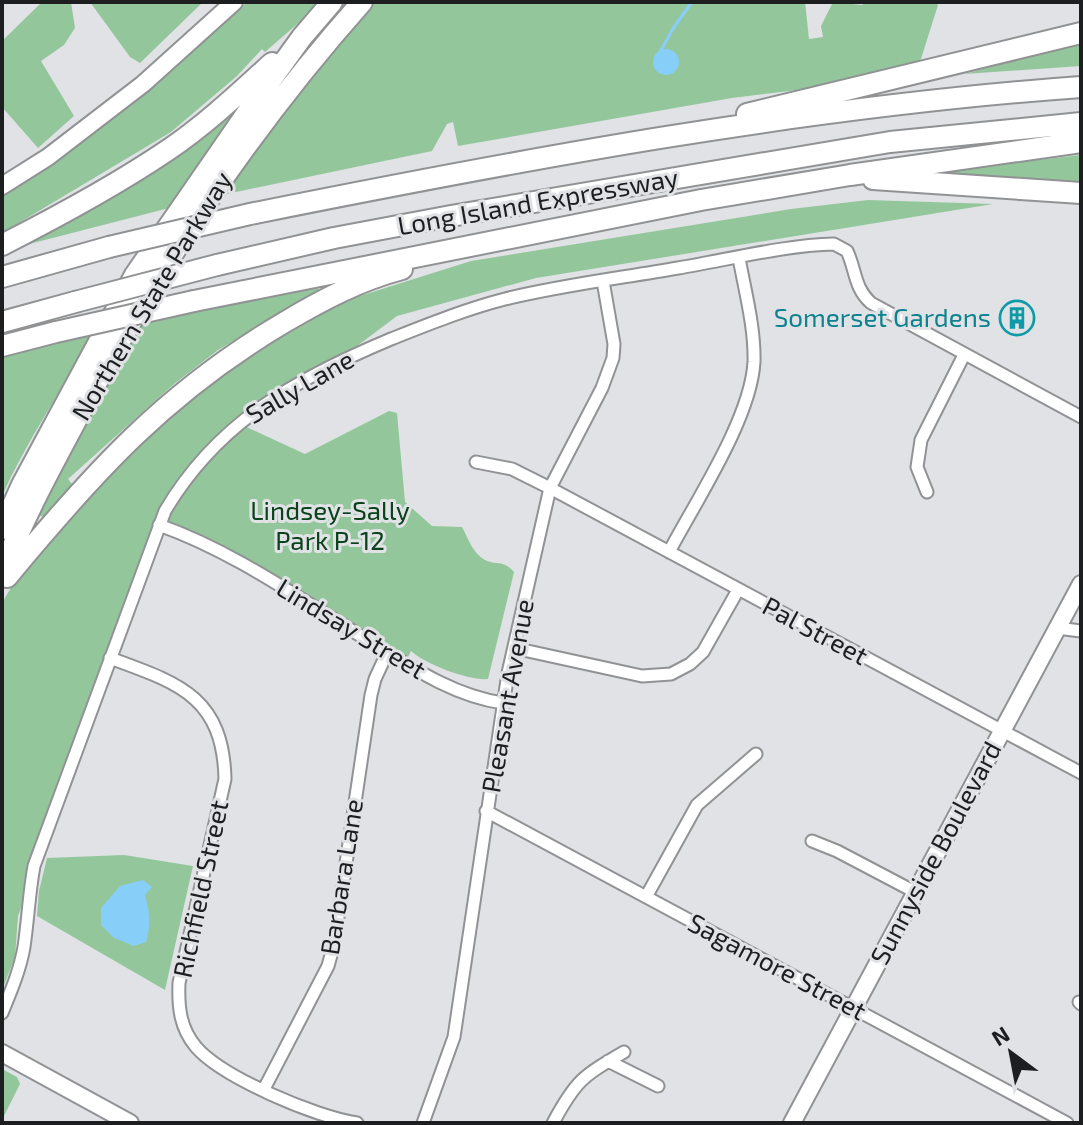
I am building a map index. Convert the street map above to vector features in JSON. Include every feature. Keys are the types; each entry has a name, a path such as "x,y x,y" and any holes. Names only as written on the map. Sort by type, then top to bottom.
{"highway":[{"name":"Northern State Parkway","path":"2,529 22,485 135,275 247,113 302,37 332,2"},
{"name":"Northern State Parkway","path":"2,572 40,488 104,367 181,239 292,86 362,2"},
{"path":"575,154 1081,33"},
{"path":"2,245 111,187 170,149 226,105 302,37"},
{"name":"Long Island Expressway","path":"2,277 109,247 250,214 575,154 886,106 1081,87"},
{"name":"Long Island Expressway","path":"2,322 217,265 334,238 451,216 890,142 1081,123"},
{"path":"2,346 194,301 701,200 1081,142"},
{"path":"850,175 889,181 1081,193"},
{"path":"2,583 131,436 214,367 261,336 347,288 541,233"}],"main road":[{"path":"2,186 48,157 143,84 234,2"},
{"name":"Sunnyside Boulevard","path":"792,1123 1081,584"},
{"path":"2,1053 130,1123"}],"street":[{"name":"Sally Lane","path":"2,1013 19,971 34,866 159,525 178,488 210,450 240,421 282,392 360,352 440,320 507,299 821,244 834,244 847,251 856,284 871,303 964,355"},
{"path":"669,552 738,422 751,386 754,361 752,338 739,258"},
{"name":"Pleasant Avenue","path":"423,1123 454,1037 503,703 550,488 610,371 614,344 603,281"},
{"path":"927,492 917,467 921,440 964,355 1081,417"},
{"name":"Pal Street","path":"476,462 512,469 550,488 1081,773"},
{"name":"Lindsay Street","path":"159,525 214,547 387,653 457,690 503,703"},
{"path":"514,648 642,676 671,674 690,664 703,652 738,590"},
{"path":"1057,628 1081,631"},
{"name":"Barbara Lane","path":"264,1089 328,966 334,944 371,695 387,653"},
{"name":"Richfield Street","path":"110,658 182,688 202,705 219,732 224,753 225,779 179,983 178,1006 187,1033 207,1057 294,1106 335,1120 357,1123"},
{"path":"646,897 697,805 756,754"},
{"name":"Sagamore Street","path":"486,811 1067,1123"},
{"path":"812,841 915,892"},
{"path":"553,1123 574,1086 624,1052"},
{"path":"608,1061 658,1086"}],"green space":[{"path":"42,2 71,2 75,28 64,45 41,61 74,116 38,148 2,107 2,41"},
{"path":"90,2 203,2 140,63 130,57"},
{"path":"247,2 318,2 303,19 265,52 262,49 237,76 171,132 2,233 2,195 138,100"},
{"path":"373,2 805,2 809,39 823,37 821,26 833,2 862,5 866,2 935,2 938,5 920,62 806,89 732,98 458,146 453,122 447,124 432,151 217,196"},
{"path":"1081,43 1081,66 965,74"},
{"path":"232,105 237,109 173,207 2,251"},
{"path":"1081,155 1081,183 951,174 950,170"},
{"name":"Lindsey-Sally Park P-12","path":"868,200 993,204 536,278 397,316 317,376 240,424 305,454 389,411 397,413 405,502 432,526 462,527 477,554 489,562 506,565 514,572 488,679 448,671 411,651 405,663 213,545 162,524 18,916 15,957 2,990 2,603 30,555 37,558 56,521 125,447 233,366 344,301 471,261 791,209"},
{"path":"317,286 319,290 218,350 174,384 68,479 72,484 43,517 36,513 136,324"},
{"path":"95,332 35,433 2,496 2,356"},
{"path":"124,855 193,866 165,990 37,916 47,858"},
{"path":"2,1069 17,1077 20,1084 2,1120"}],"water":[{"path":"666,49 675,53 679,62 675,71 666,75 657,71 653,62 657,53"},
{"path":"143,880 152,887 145,895 149,930 146,942 134,946 114,938 101,925 101,908 120,886"}],"waterway":[{"path":"660,52 692,2"}],"place":[{"name":"Somerset Gardens","path":"1017,318"}]}
